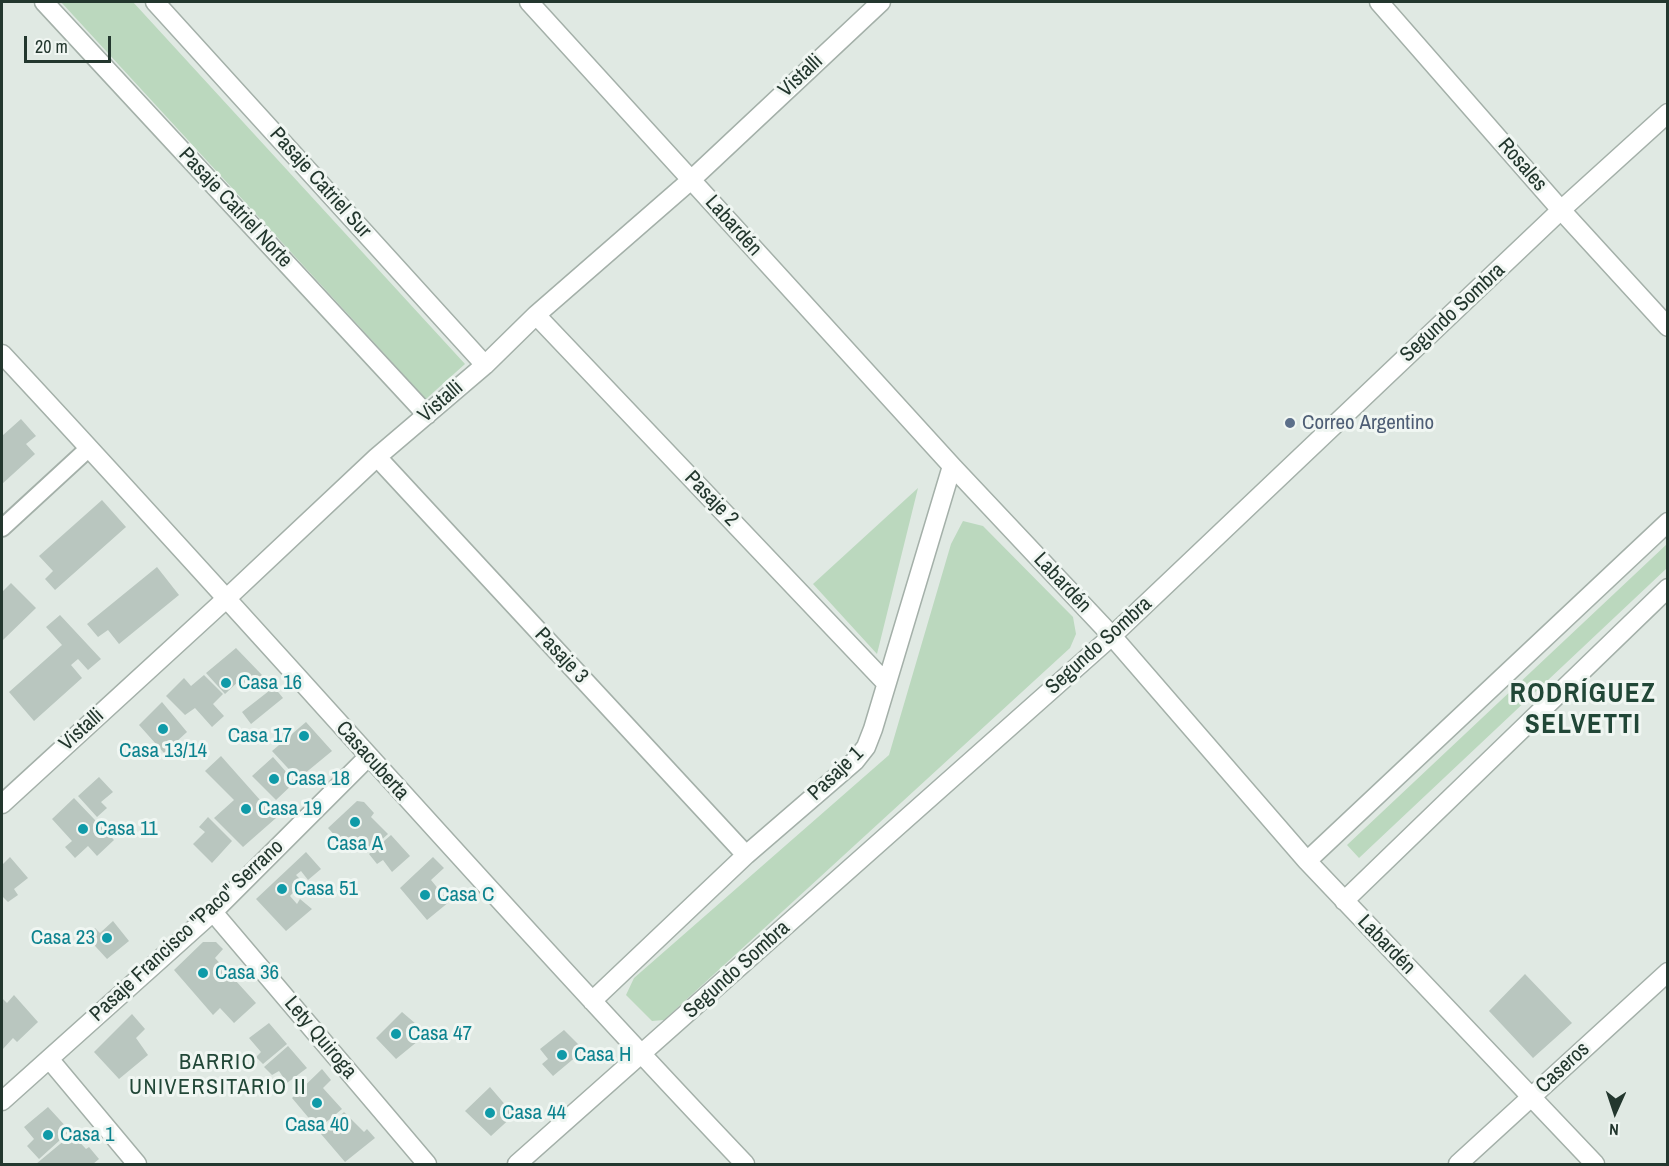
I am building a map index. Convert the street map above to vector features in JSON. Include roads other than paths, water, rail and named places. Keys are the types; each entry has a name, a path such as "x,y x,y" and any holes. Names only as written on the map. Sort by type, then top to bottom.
{"street":[{"name":"Pasaje Catriel Norte","path":"44,2 427,415"},
{"name":"Pasaje Catriel Sur","path":"155,2 484,364"},
{"name":"Labardén","path":"530,2 952,466 1112,636 1307,861 1595,1164"},
{"name":"Vistalli","path":"2,804 377,457 691,180 881,2"},
{"name":"Rosales","path":"1379,2 1561,210 1668,327"},
{"name":"Segundo Sombra","path":"517,1164 1112,636 1561,210 1668,113"},
{"name":"Pasaje 2","path":"536,315 886,683"},
{"name":"Casacuberta","path":"2,354 227,598 368,757 745,1164"},
{"name":"Pasaje 3","path":"377,457 746,855"},
{"name":"Pasaje 1","path":"592,1001 746,855 855,761 866,747 952,466"},
{"path":"1307,861 1668,522"},
{"path":"1344,901 1668,588"},
{"name":"Pasaje Francisco \"Paco\" Serrano","path":"2,1101 213,912 368,757"},
{"name":"Lety Quiroga","path":"213,912 427,1164"},
{"name":"Caseros","path":"1458,1164 1668,972"},
{"path":"50,1059 137,1164"}],"lane":[{"path":"2,528 89,448"}],"place":[{"name":"Correo Argentino","path":"1290,423"},
{"name":"Casa 16","path":"226,683"},
{"name":"Casa 13/14","path":"163,729"},
{"name":"Casa 17","path":"304,736"},
{"name":"Casa 18","path":"274,779"},
{"name":"Casa 19","path":"246,809"},
{"name":"Casa A","path":"355,822"},
{"name":"Casa 11","path":"83,829"},
{"name":"Casa 51","path":"282,889"},
{"name":"Casa C","path":"425,895"},
{"name":"Casa 23","path":"107,938"},
{"name":"Casa 36","path":"203,973"},
{"name":"Casa 47","path":"396,1034"},
{"name":"Casa H","path":"562,1055"},
{"name":"Casa 40","path":"317,1103"},
{"name":"Casa 44","path":"490,1113"},
{"name":"Casa 1","path":"48,1135"}],"district":[{"name":"RODRÍGUEZ SELVETTI","path":"1583,710"},
{"name":"BARRIO UNIVERSITARIO II","path":"218,1076"}]}
